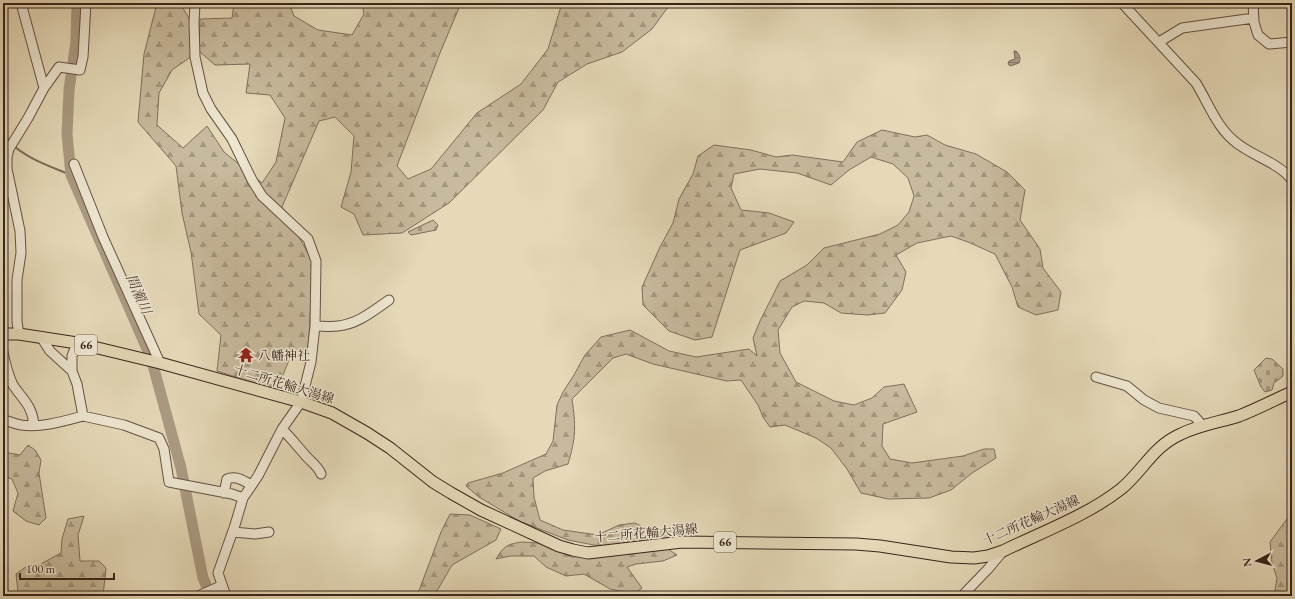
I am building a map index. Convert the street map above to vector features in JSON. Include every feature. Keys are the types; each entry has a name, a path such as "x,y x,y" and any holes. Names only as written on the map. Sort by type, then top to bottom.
{"main road":[{"name":"十二所花輪大湯線","path":"3,334 19,334 77,342 301,402 332,413 364,430 390,448 433,482 481,510 559,546 588,553 682,542 711,542 856,544 880,546 951,557 974,558 988,556 1003,551 1095,507 1122,488 1137,474 1148,459 1160,447 1181,434 1262,407 1292,392"}],"street":[{"path":"21,3 44,88"},
{"path":"19,334 16,312 21,253 20,231 7,170 9,149 44,88 59,67 80,70 83,57 86,3"},
{"path":"196,3 194,23 195,57 203,93 210,109 232,139 252,180 262,196 308,239 316,261 315,326 310,362 301,402 282,429 252,486 243,498 233,532 218,573 219,587 226,596"},
{"path":"1122,3 1196,83 1204,95 1216,120 1228,135 1238,144 1285,172 1292,180"},
{"path":"1253,3 1254,18 1258,35 1269,44 1292,42"},
{"path":"1159,42 1182,28 1254,18"},
{"path":"74,164 103,237 158,363"},
{"path":"315,326 339,326 353,322 367,316 389,300"},
{"path":"41,337 50,352 72,371"},
{"path":"77,342 72,356 72,371 77,384 84,416"},
{"path":"3,352 6,366 13,384 33,414 34,425"},
{"path":"1096,376 1127,386 1144,400 1159,408 1194,416 1203,426"},
{"path":"3,420 22,425 34,425 59,422 84,416 124,425 159,438 164,449 168,482 224,492 243,498"},
{"path":"282,429 319,469 321,474"},
{"path":"224,492 227,479 231,477 236,477 252,486"},
{"path":"233,532 255,534 269,532"},
{"path":"962,596 1003,551"},
{"path":"198,596 219,587"}],"green space":[{"path":"157,3 180,3 190,20 192,56 172,70 159,93 157,125 183,148 207,126 224,152 262,183 276,162 285,118 270,95 246,93 250,64 215,65 199,51 200,19 232,18 234,3 289,3 294,16 318,30 352,35 364,14 362,3 461,3 440,53 397,166 408,179 431,169 477,113 521,84 548,49 562,3 671,3 652,29 622,52 587,64 558,82 543,110 449,203 402,233 363,235 354,214 341,207 351,172 354,136 335,117 319,121 282,207 313,262 308,357 293,350 277,390 217,371 221,335 199,314 191,252 182,213 176,166 138,122 144,54"},
{"path":"882,130 915,137 927,135 945,145 976,154 1007,172 1025,190 1020,220 1040,249 1043,268 1061,292 1058,310 1036,315 1018,307 1012,287 995,254 951,236 917,243 896,255 906,272 902,290 885,313 868,315 841,313 824,303 804,301 792,307 778,330 780,353 796,382 834,401 854,405 872,398 884,387 904,384 917,412 883,424 882,446 890,459 912,463 963,456 984,449 994,449 996,458 972,473 951,490 929,498 888,499 861,493 847,469 831,448 816,438 785,425 770,427 763,417 758,405 741,380 727,381 653,364 626,354 613,358 572,399 574,432 573,447 568,464 545,471 533,478 534,497 540,520 563,530 598,535 619,525 635,523 653,532 669,529 679,531 676,538 599,546 568,540 519,521 479,497 466,486 468,483 503,473 546,454 553,441 557,405 563,392 585,355 601,337 630,330 669,351 696,357 749,349 757,356 753,338 780,281 807,265 824,248 880,234 898,225 909,212 914,196 908,178 893,164 871,157 849,170 831,185 797,173 760,169 734,174 731,188 741,210 769,213 794,222 786,233 740,250 712,337 695,340 669,331 643,305 642,287 660,247 673,223 679,199 693,174 698,156 714,145 751,150 776,157 792,155 843,162 857,142"},
{"path":"433,220 438,225 436,230 411,235 408,232"},
{"path":"1266,358 1272,359 1283,369 1283,376 1274,383 1272,390 1265,392 1261,387 1254,370"},
{"path":"28,445 35,450 41,460 39,473 46,518 39,525 26,521 13,511 18,493 12,479 3,476 3,452 20,455"},
{"path":"1292,512 1292,565 1287,584 1292,596 1274,596 1277,578 1272,563 1270,542"},
{"path":"450,514 470,515 501,529 496,540 452,565 434,596 417,596 441,532"},
{"path":"84,516 78,535 80,561 99,561 106,568 103,596 16,596 18,592 16,574 27,566 39,565 61,553 62,539 68,519"},
{"path":"522,542 538,543 572,557 600,556 665,547 677,555 663,561 636,564 627,567 642,588 634,594 610,589 584,574 566,576 546,567 534,556 510,556 496,559 506,546"}],"shaded area":[{"path":"1014,51 1016,51 1019,55 1020,61 1019,63 1010,66 1008,64 1009,61 1015,59"}],"waterway":[{"name":"間瀬川","path":"77,3 76,42 69,90 67,134 71,175 151,358 181,468 203,578 211,596"},
{"path":"3,135 10,141"},
{"path":"14,146 34,159 71,175"}],"place":[{"name":"八幡神社","path":"246,355"}]}
